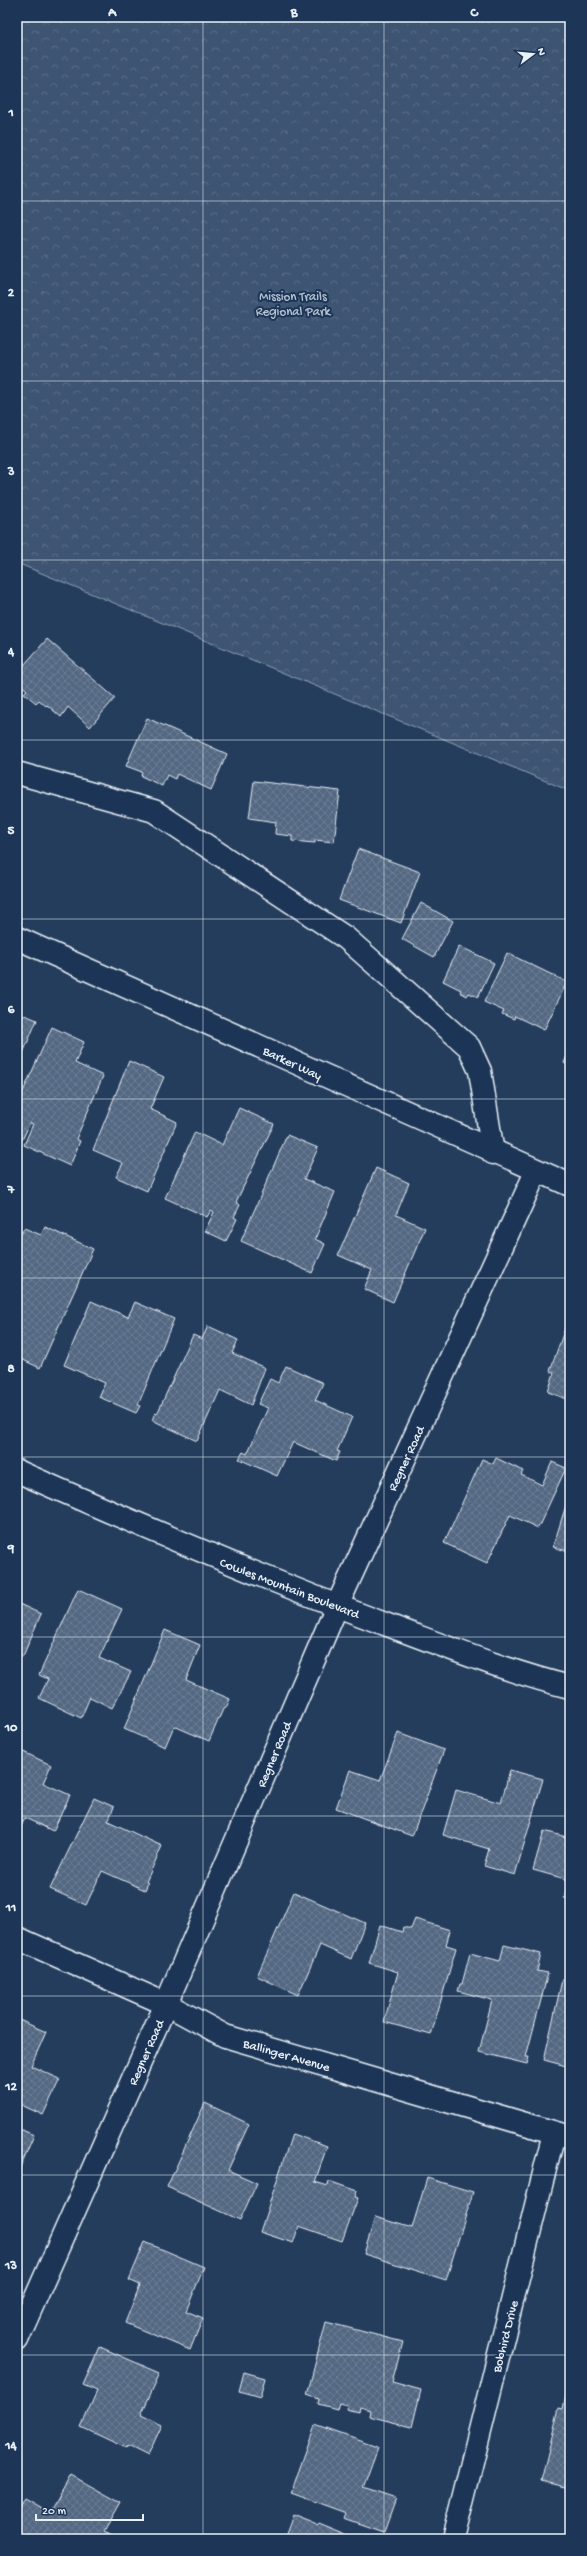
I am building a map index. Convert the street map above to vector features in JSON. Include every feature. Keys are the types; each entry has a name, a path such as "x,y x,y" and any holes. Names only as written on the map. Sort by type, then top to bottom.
{"street":[{"path":"17,773 154,811 346,938 469,1047 480,1071 493,1152"},
{"name":"Barker Way","path":"17,938 536,1172 570,1185"},
{"name":"Regner Road","path":"17,2340 166,2004 337,1606 536,1172"},
{"name":"Cowles Mountain Boulevard","path":"17,1471 208,1555 337,1606 521,1675 570,1688"},
{"name":"Ballinger Avenue","path":"17,1938 166,2004 225,2036 562,2135"},
{"name":"Bobhird Drive","path":"453,2539 562,2135"}],"green space":[{"name":"Mission Trails Regional Park","path":"17,17 570,17 570,791 17,563"}],"building":[{"path":"47,639 115,698 90,727 68,707 61,717 39,700 36,703 24,693 27,690 17,681 17,673"},
{"path":"147,718 227,754 211,790 177,774 175,779 167,775 162,786 141,776 142,772 126,766"},
{"path":"254,781 340,791 334,842 315,840 315,843 292,841 292,836 275,834 276,822 249,818"},
{"path":"358,849 420,872 401,923 339,900"},
{"path":"421,903 453,921 434,957 402,939"},
{"path":"459,946 494,963 478,997 469,993 467,996 460,992 461,990 443,981"},
{"path":"507,953 567,982 544,1030 515,1016 514,1019 502,1014 504,1011 484,1002"},
{"path":"17,1012 37,1020 20,1060 17,1061"},
{"path":"52,1027 84,1042 75,1063 103,1076 76,1139 80,1141 70,1166 24,1145 33,1124 30,1123 22,1140 17,1138 17,1105"},
{"path":"570,1049 570,1066 564,1063"},
{"path":"129,1061 164,1077 150,1109 177,1122 147,1191 116,1177 123,1163 93,1150"},
{"path":"239,1108 274,1124 236,1202 240,1205 234,1217 237,1219 226,1241 205,1231 214,1212 211,1210 207,1217 165,1198 195,1132 222,1145"},
{"path":"287,1135 318,1148 304,1179 335,1192 315,1239 325,1244 312,1273 241,1241"},
{"path":"376,1168 409,1183 396,1215 425,1228 393,1302 364,1289 372,1270 338,1255"},
{"path":"45,1227 93,1249 40,1368 17,1357 17,1243 24,1228 41,1235"},
{"path":"91,1301 128,1317 135,1302 174,1319 136,1413 99,1397 105,1383 64,1365"},
{"path":"570,1314 570,1400 548,1392 554,1373 550,1371"},
{"path":"208,1326 238,1340 232,1353 265,1368 251,1405 220,1390 197,1441 152,1420 155,1413 157,1414 193,1335 202,1339"},
{"path":"286,1366 323,1383 315,1400 352,1417 337,1451 340,1452 336,1461 293,1442 277,1476 239,1459 243,1452 247,1454 268,1408 258,1404 270,1379 278,1383"},
{"path":"496,1458 523,1471 521,1475 542,1485 552,1462 566,1468 538,1528 510,1515 487,1563 444,1543 482,1459 493,1464"},
{"path":"567,1502 570,1503 570,1552 553,1547"},
{"path":"78,1589 122,1609 99,1658 131,1672 112,1708 90,1697 81,1718 39,1698 48,1679 39,1675"},
{"path":"17,1603 41,1614 23,1656 17,1654"},
{"path":"165,1630 200,1645 186,1680 230,1699 226,1708 224,1707 209,1741 174,1726 165,1747 124,1729"},
{"path":"398,1733 444,1750 412,1836 336,1808 350,1770 380,1780"},
{"path":"17,1749 51,1765 43,1783 70,1795 53,1831 25,1818 17,1835"},
{"path":"510,1770 543,1779 515,1875 484,1866 489,1849 443,1835 456,1790 501,1803"},
{"path":"94,1798 114,1807 108,1821 162,1846 146,1882 148,1883 145,1890 102,1871 86,1905 50,1889"},
{"path":"544,1831 570,1838 570,1899 564,1898 569,1880 533,1870"},
{"path":"294,1892 365,1923 351,1959 320,1945 298,1995 257,1976"},
{"path":"415,1919 450,1930 446,1945 456,1948 431,2035 384,2022 398,1972 369,1963 380,1925 402,1932 403,1927 411,1929"},
{"path":"504,1945 541,1954 537,1971 548,1973 526,2057 529,2057 527,2064 479,2052 492,2000 458,1991 460,1984 462,1984 470,1953 500,1961"},
{"path":"570,1963 570,2067 544,2060 562,1980 566,1981"},
{"path":"17,2019 46,2032 31,2066 60,2079 43,2115 17,2103"},
{"path":"205,2103 249,2124 228,2170 257,2183 240,2220 167,2187"},
{"path":"17,2128 34,2135 18,2172 17,2172"},
{"path":"292,2134 327,2146 315,2182 328,2186 329,2181 357,2191 355,2197 358,2198 342,2241 299,2226 293,2243 260,2232"},
{"path":"427,2178 473,2192 446,2280 364,2254 375,2217 412,2228"},
{"path":"145,2242 204,2267 186,2311 203,2318 190,2350 125,2323 140,2285 129,2280"},
{"path":"326,2322 403,2342 392,2382 421,2390 412,2427 369,2416 370,2410 359,2407 358,2412 346,2409 347,2405 339,2403 337,2409 318,2404 319,2399 307,2395"},
{"path":"100,2347 160,2373 141,2415 162,2425 148,2455 128,2445 126,2448 81,2427 97,2391 83,2385"},
{"path":"244,2372 265,2378 260,2397 239,2391"},
{"path":"567,2390 570,2391 570,2488 541,2481 559,2408 563,2409"},
{"path":"315,2425 378,2447 363,2488 396,2499 384,2532 344,2518 346,2513 291,2493"},
{"path":"71,2475 121,2503 105,2531 119,2539 22,2539 17,2536 17,2511 24,2498 50,2513"},
{"path":"294,2516 317,2525 319,2523 358,2539 285,2539"}]}
